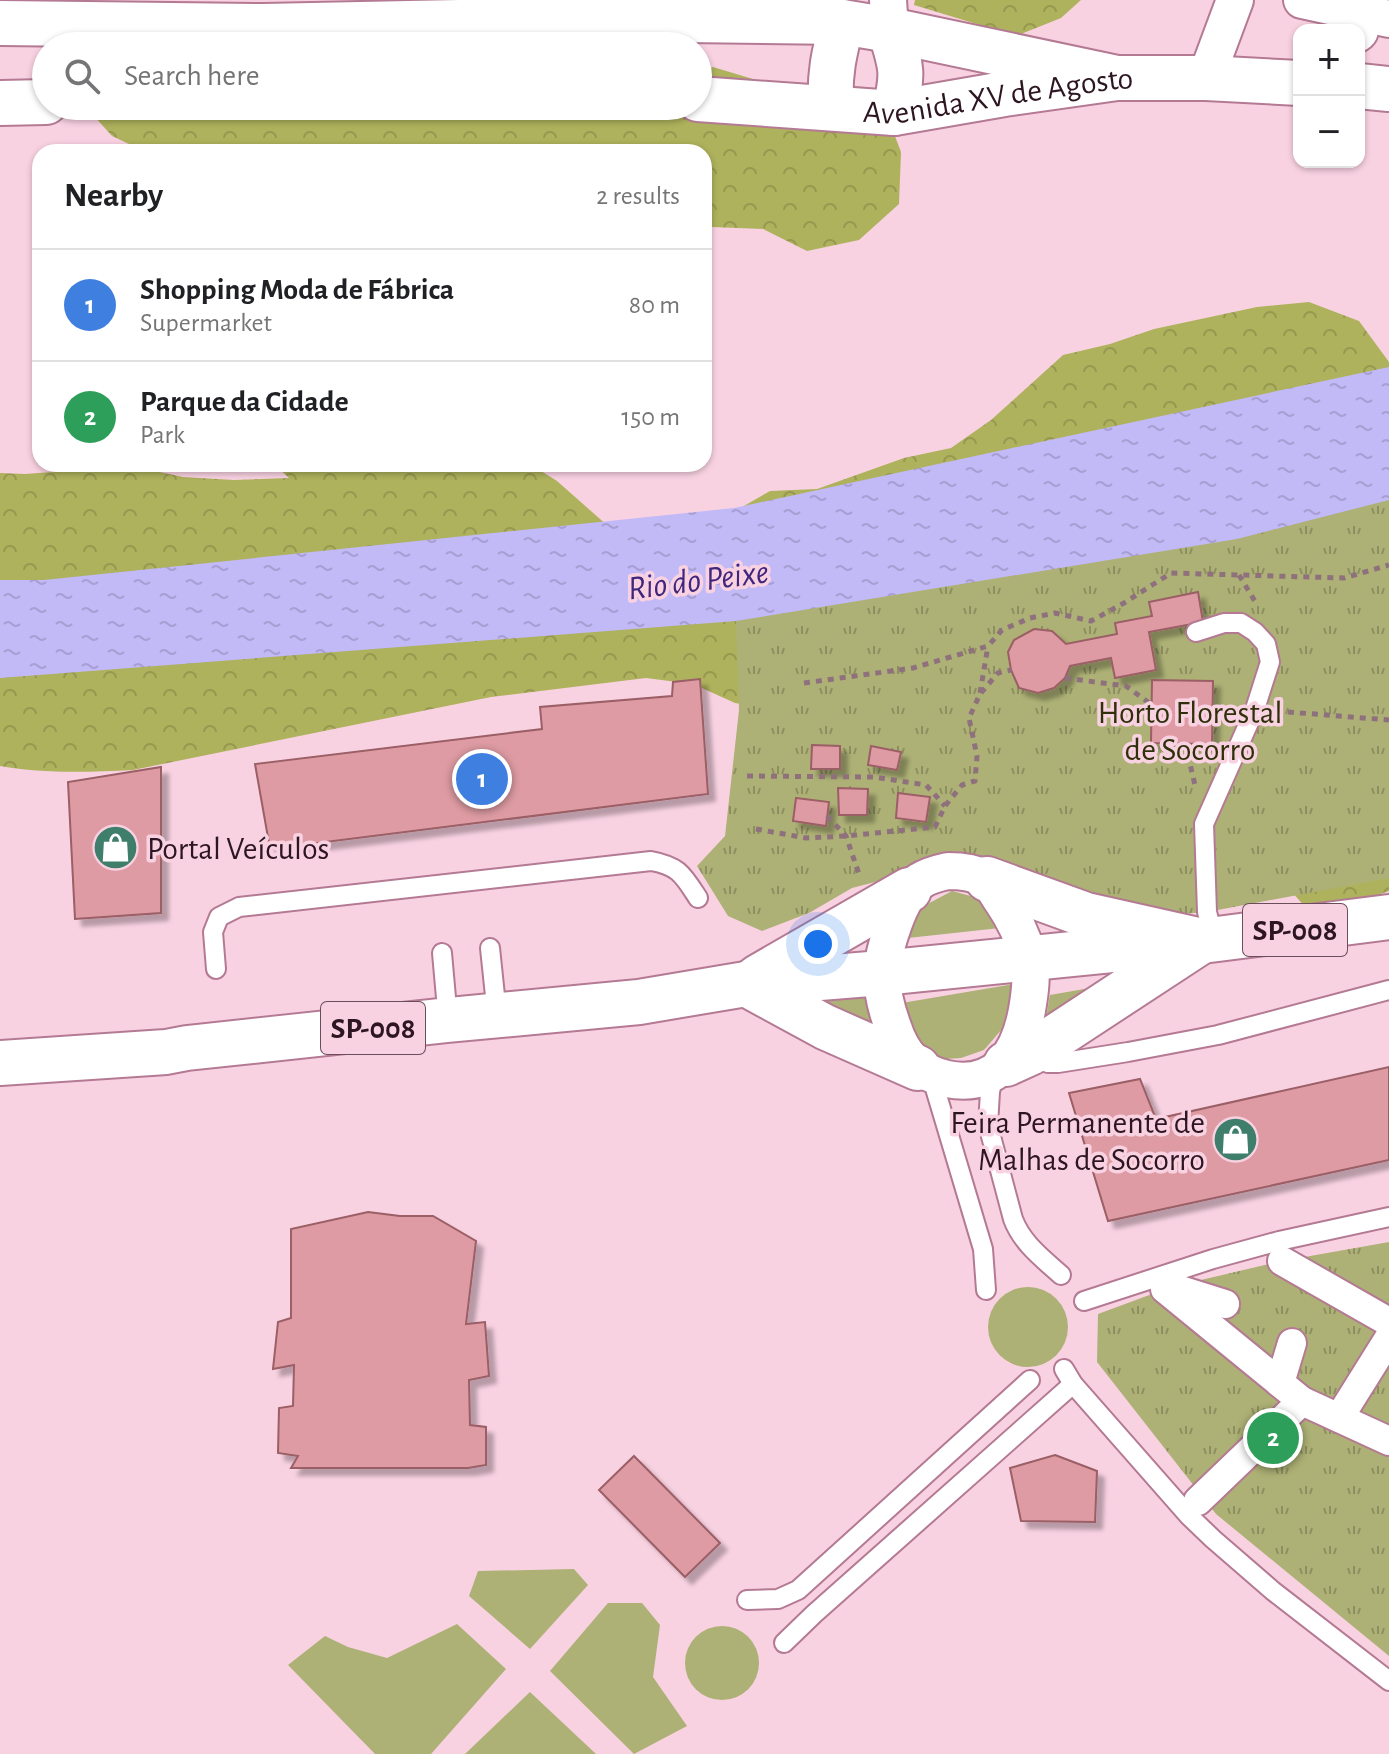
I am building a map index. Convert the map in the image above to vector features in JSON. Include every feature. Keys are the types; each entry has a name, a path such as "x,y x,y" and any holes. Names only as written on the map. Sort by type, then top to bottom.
{"main road":[{"path":"831,108 829,82 842,11"},
{"path":"0,23 263,26 842,11 889,15 1117,78"},
{"path":"889,15 902,83 894,113"},
{"name":"Avenida XV de Agosto","path":"712,100 894,113 1117,78 1293,83"},
{"path":"1365,87 1389,89"},
{"path":"0,103 32,102"},
{"path":"987,879 1086,915 1208,940"},
{"path":"746,984 909,890"},
{"name":"SP-008","path":"0,1063 166,1052 639,1002 746,984 1208,940 1389,917"},
{"path":"1029,1059 1208,940"},
{"path":"746,984 825,1027 925,1072"}],"street":[{"path":"1206,78 1235,0"},
{"path":"1302,0 1367,20"},
{"path":"948,871 963,871 987,879 1008,910 1028,958 1030,990 1024,1028 1017,1047 1029,1059 977,1078 957,1081 925,1072 905,1052 894,1032 886,1006 882,973 891,933 909,890 919,881 948,871"},
{"path":"1282,1261 1389,1322"},
{"path":"1225,1304 1168,1288 1302,1401 1389,1441"},
{"path":"1339,1418 1389,1338"},
{"path":"1280,1383 1292,1343"},
{"path":"1198,1501 1302,1401"}],"lane":[{"path":"1196,632 1224,623 1241,623 1266,644 1270,662 1255,709 1204,824 1208,940"},
{"path":"216,969 213,932 219,917 239,907 651,861 668,864 681,871 698,898"},
{"path":"490,948 497,1015"},
{"path":"442,953 448,1020"},
{"path":"1061,1275 1025,1242 1017,1230 988,1125 990,1092 1029,1059 1218,1035 1389,990"},
{"path":"925,1072 983,1249 986,1290"},
{"path":"1084,1301 1213,1259 1389,1217"},
{"path":"784,1643 1069,1377 1189,1516 1213,1539 1273,1591 1389,1681"},
{"path":"747,1600 778,1599 798,1590 1030,1380"}],"path":[{"path":"756,829 806,838 935,827 945,806 962,785 975,781 977,756 969,718 980,694 988,646 1002,630 1030,618 1055,613 1091,621 1171,573 1344,578 1389,565"},
{"path":"804,683 913,668 988,646"},
{"path":"980,694 998,673 1011,670"},
{"path":"1065,678 1126,686 1152,705"},
{"path":"1255,709 1389,720"},
{"path":"747,776 874,777 926,785 945,806"},
{"path":"827,816 846,836 863,885"}],"green space":[{"path":"915,0 1081,0 1061,18 1016,36 914,5"},
{"path":"712,67 763,82 866,87 884,107 901,152 899,204 859,240 807,251 763,229 712,227 712,144 129,144 112,136 98,120 712,120"},
{"path":"1309,302 1359,321 1389,362 1389,891 1315,918 1283,882 781,710 735,703 693,684 646,678 491,697 133,770 83,772 0,766 0,473 160,472 183,477 234,480 289,478 283,472 543,472 634,549 721,519 770,491 817,489 904,458 951,448 991,420 1063,355 1154,329 1257,307"},
{"name":"Horto Florestal de Socorro","path":"1389,500 1389,878 1207,912 1129,918 914,872 852,888 809,913 762,931 728,916 697,866 725,836 739,710 736,621 1237,539"},
{"path":"952,891 978,898 1000,928 908,938 920,908"},
{"path":"1014,984 1002,1029 984,1050 961,1058 932,1060 909,1039 896,1004"},
{"path":"1101,986 1044,1029 1050,995"},
{"path":"873,997 872,1023 817,1002"},
{"path":"1389,1242 1389,1656 1216,1514 1097,1362 1098,1314 1171,1287 1282,1261"},
{"path":"1028,1287 1043,1290 1056,1299 1065,1312 1068,1327 1065,1342 1056,1355 1043,1364 1028,1367 1013,1364 1000,1355 991,1342 988,1327 991,1312 1000,1299 1013,1290"},
{"path":"574,1569 588,1585 530,1649 469,1596 478,1571"},
{"path":"608,1603 642,1603 660,1625 653,1677 687,1726 634,1754 550,1671"},
{"path":"457,1624 506,1669 431,1754 375,1754 288,1665 325,1636 348,1647 387,1658"},
{"path":"722,1626 736,1629 748,1637 756,1649 759,1663 756,1677 748,1689 736,1697 722,1700 708,1697 696,1689 688,1677 685,1663 688,1649 696,1637 708,1629"},
{"path":"530,1692 596,1754 465,1754"}],"water":[{"name":"Rio do Peixe","path":"1389,367 1389,500 1237,539 736,621 0,678 0,580 44,580 734,508"}],"building":[{"path":"1198,592 1203,622 1149,632 1156,670 1115,678 1111,658 1070,666 1065,678 1054,688 1038,693 1019,688 1008,652 1014,640 1034,629 1052,631 1066,644 1117,634 1115,623 1152,616 1149,602"},
{"path":"700,679 708,794 270,849 255,764 542,729 540,707 672,696 673,682"},
{"path":"1152,680 1213,681 1212,744 1151,743"},
{"path":"812,745 840,746 840,769 811,769"},
{"path":"871,746 901,752 897,770 868,765"},
{"name":"Portal Veículos","path":"161,767 161,913 75,919 68,782"},
{"path":"838,788 868,789 867,815 839,815"},
{"path":"898,793 930,797 926,822 896,818"},
{"path":"796,798 829,802 826,826 793,821"},
{"name":"Feira Permanente de Malhas de Socorro","path":"1389,1067 1389,1160 1108,1221 1069,1093 1140,1079 1156,1119"},
{"path":"368,1212 433,1216 476,1241 466,1324 485,1322 489,1376 469,1380 470,1425 486,1427 486,1465 468,1468 291,1468 298,1456 278,1453 279,1408 293,1406 294,1365 273,1369 278,1322 291,1318 291,1229"},
{"path":"1055,1455 1097,1471 1095,1522 1021,1521 1010,1468"},
{"path":"634,1456 720,1543 685,1577 599,1490"}],"place":[{"name":"Shopping Moda de Fábrica","path":"482,779"},
{"name":"Portal Veículos","path":"116,848"},
{"name":"Feira Permanente de Malhas de Socorro","path":"1236,1140"},
{"name":"Parque da Cidade","path":"1273,1438"}]}
